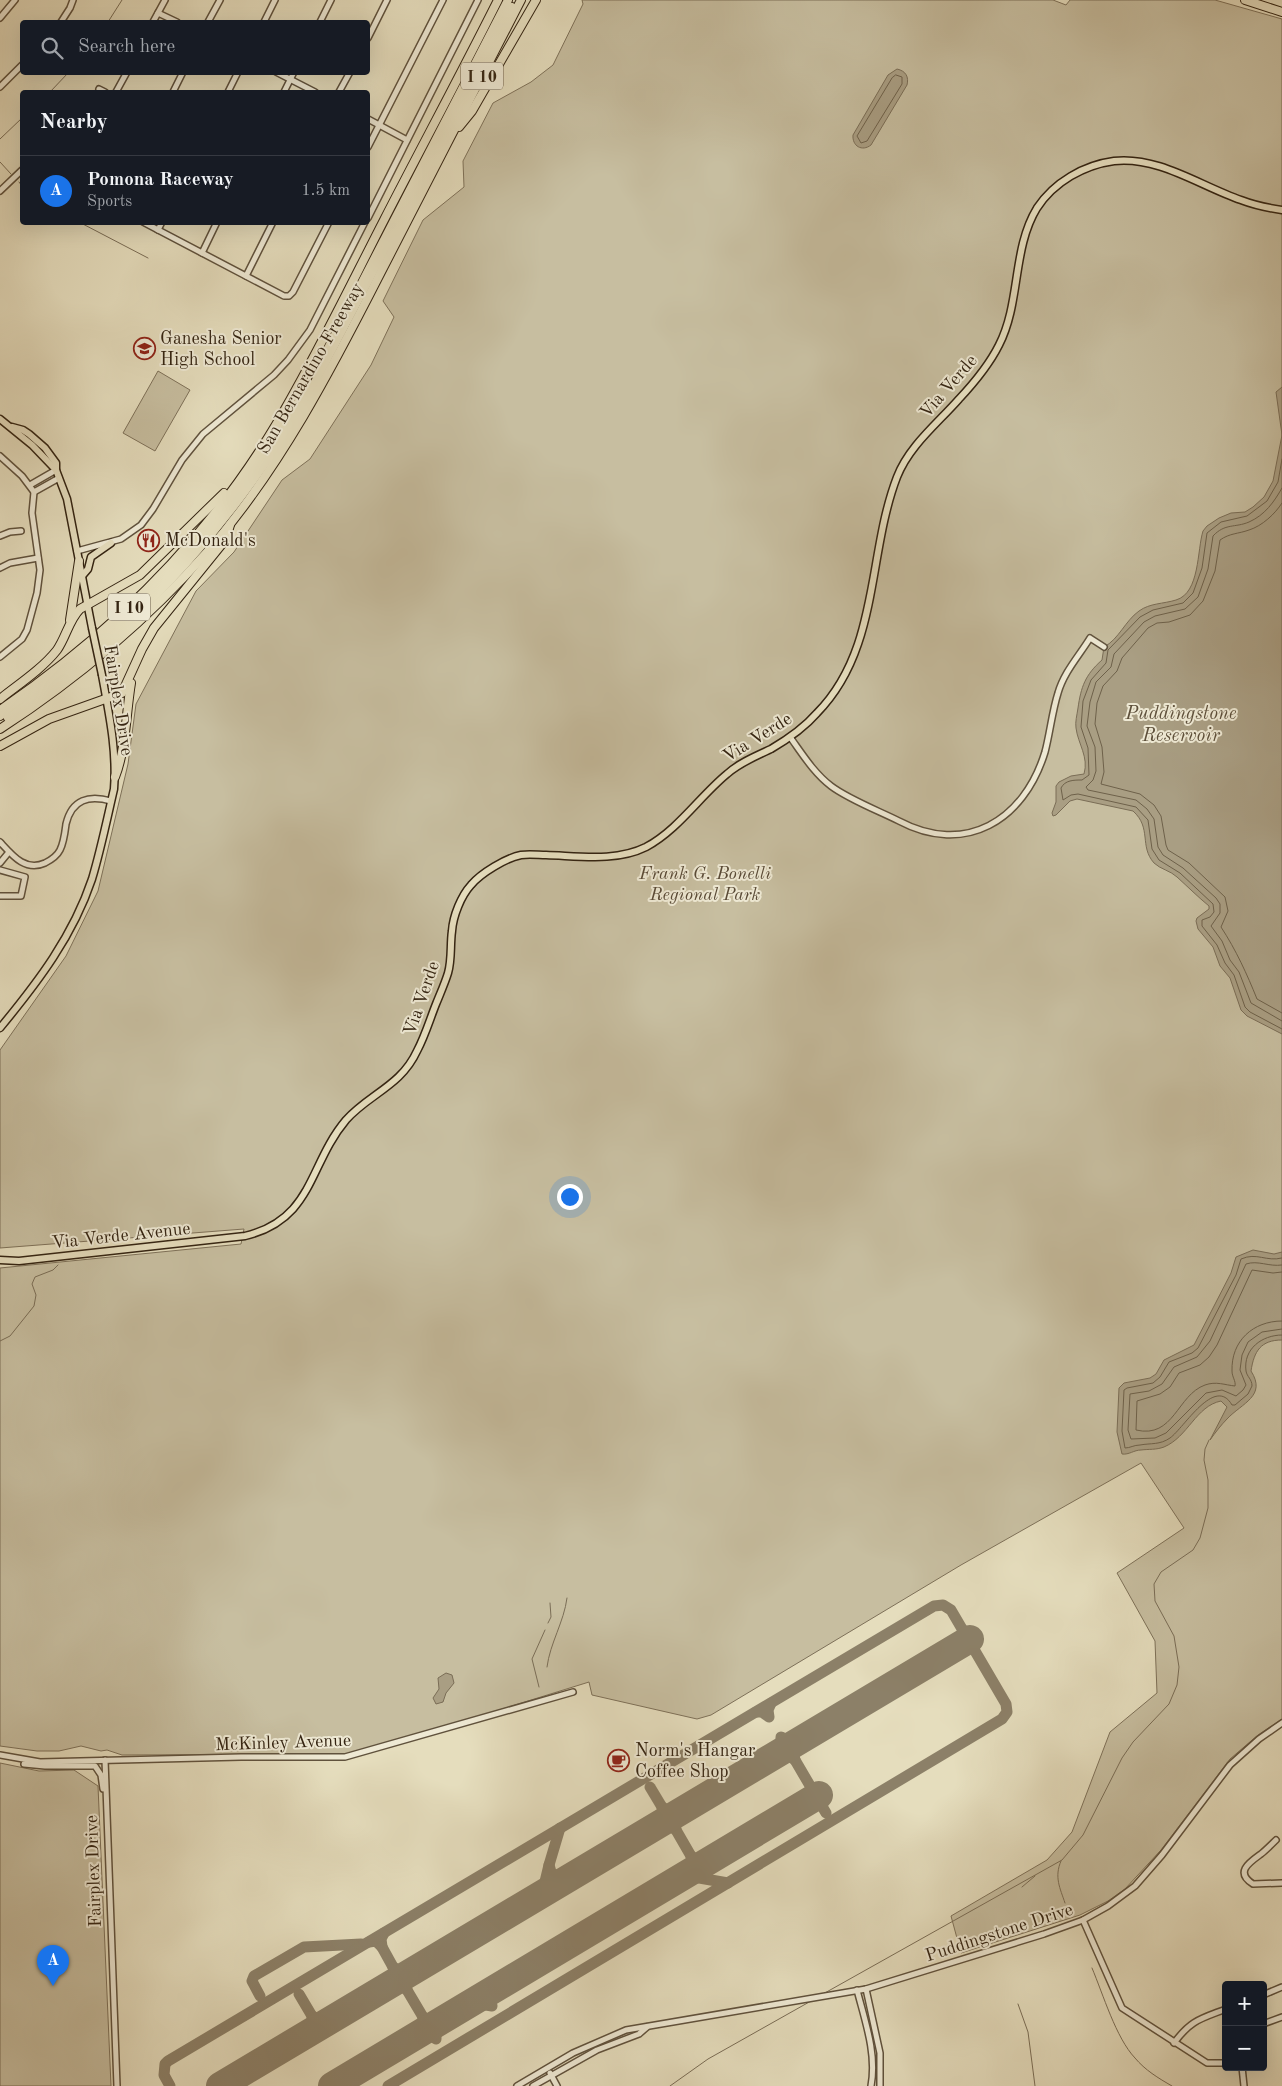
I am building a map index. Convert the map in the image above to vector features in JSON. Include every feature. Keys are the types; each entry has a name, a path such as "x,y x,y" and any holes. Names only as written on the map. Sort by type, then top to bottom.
{"highway":[{"name":"San Bernardino Freeway","path":"0,710 72,657 128,609 180,554 236,482 276,424 313,360 498,0"},
{"path":"0,716 62,673 128,617 187,555 240,490 278,435 312,379 508,0"},
{"path":"0,723 35,700 88,659 166,587 221,523 270,458 304,403 515,0"},
{"name":"San Bernardino Freeway","path":"0,730 71,680 122,637 168,593 208,551 284,448 307,411 521,0"},
{"path":"448,141 472,111 536,0"},
{"path":"1245,0 1282,12"},
{"path":"0,699 50,658 64,638 75,614 140,575 236,482"},
{"path":"0,746 49,719 122,693 154,628 226,539 230,523"},
{"path":"70,624 79,561"},
{"path":"115,777 122,752 126,714 136,662"}],"main road":[{"name":"Via Verde","path":"245,1236 269,1228 289,1214 306,1191 332,1140 345,1121 359,1108 394,1083 412,1060 448,972 452,952 452,927 460,902 471,885 492,867 521,855 619,856 646,846 670,829 730,771 790,737 820,711 837,689 849,668 860,640 889,499 898,473 909,454 925,434 978,378 1001,340 1013,306 1022,248 1038,208 1048,195 1064,180 1085,168 1109,162 1136,161 1178,173 1238,199 1282,210"},
{"name":"Fairplex Drive","path":"0,419 12,427 56,470 67,499 114,743 115,777 92,880 70,932 39,981 0,1028"},
{"path":"82,576 88,569 91,557 111,542"},
{"name":"Via Verde Avenue","path":"0,1260 19,1261 245,1236"}],"street":[{"path":"0,18 15,0"},
{"path":"62,20 70,8 72,0"},
{"path":"154,20 165,0"},
{"path":"209,20 220,0"},
{"path":"265,20 275,0"},
{"path":"321,20 331,0"},
{"path":"370,34 387,0"},
{"path":"370,143 442,0"},
{"path":"370,214 478,0"},
{"path":"158,13 173,20"},
{"path":"0,87 20,68"},
{"path":"117,90 125,75"},
{"path":"174,90 182,75"},
{"path":"229,90 236,75"},
{"path":"281,75 311,90"},
{"path":"285,90 292,75"},
{"path":"340,90 348,75"},
{"path":"370,120 407,140"},
{"path":"0,191 20,172"},
{"path":"149,225 284,296 294,292 327,225"},
{"path":"158,230 160,225"},
{"path":"202,253 216,225"},
{"path":"246,276 272,225"},
{"path":"77,551 111,542 136,530 147,519 182,460 203,434 274,375 291,357 310,330 363,225"},
{"path":"0,456 30,485 34,492 32,513 40,579 27,630 22,639 0,657"},
{"path":"30,485 56,470"},
{"path":"34,492 59,478"},
{"path":"0,536 10,532 21,531"},
{"path":"0,568 38,558"},
{"path":"790,737 813,769 833,788 907,826 947,835 972,833 998,822 1022,797 1034,779 1045,752 1058,692 1070,666 1090,638 1104,647"},
{"path":"0,842 21,862 28,865 49,861 59,851 69,815 74,806 92,798 111,801"},
{"path":"0,863 9,852"},
{"path":"0,870 25,877 21,896 0,896"},
{"name":"McKinley Avenue","path":"105,1760 345,1757 573,1692"},
{"name":"Puddingstone Drive","path":"517,2086 573,2053 608,2036 640,2026 647,2028 866,1988 990,1951 1083,1920 1108,1906 1141,1880 1230,1765 1258,1739 1282,1723"},
{"path":"0,1756 40,1762 105,1760"},
{"path":"0,1756 32,1766 95,1766 101,1775 106,1806"},
{"name":"Fairplex Drive","path":"105,1760 117,2086"},
{"path":"1276,1840 1260,1855 1249,1862 1245,1872 1246,1876 1254,1884 1282,1883"},
{"path":"1083,1920 1122,2008 1207,2063 1222,2063"},
{"path":"1267,1993 1282,1987"},
{"path":"866,1988 880,2053 880,2086"},
{"path":"857,1990 872,2056 871,2086"},
{"path":"1174,2043 1185,2028 1193,2022 1222,2011"},
{"path":"1267,2023 1282,2017"},
{"name":"Puddingstone Drive","path":"534,2086 597,2050 639,2034 647,2028"},
{"path":"547,2068 557,2086"},
{"path":"1242,2071 1244,2086"}],"green space":[{"name":"Frank G. Bonelli Regional Park","path":"582,0 1053,0 1066,5 1070,0 1215,0 1282,19 1282,1719 1258,1735 1230,1759 1161,1850 1125,1889 1108,1901 1080,1915 961,1953 951,1916 1047,1860 1072,1832 1110,1732 1157,1693 1155,1641 1117,1573 1184,1528 1141,1463 961,1565 711,1715 697,1719 592,1695 589,1682 377,1748 346,1754 122,1755 107,1750 101,1751 81,1746 59,1751 37,1751 0,1746 0,1268 241,1244 244,1229 0,1248 0,1050 66,956 98,891 128,764 136,704 196,591 234,552 282,480 310,459 371,365 394,317 383,301 423,220 464,187 463,161 493,103 531,82 553,65 583,4"},
{"path":"158,371 190,390 155,451 123,433"},
{"path":"0,1763 39,1771 74,1770 98,1786 111,2086 0,2086"}],"water":[{"path":"897,69 903,71 906,75 908,79 907,85 871,145 864,148 858,147 854,142 853,135 888,75"},
{"path":"1282,387 1282,435 1276,392"},
{"name":"Puddingstone Reservoir","path":"1282,435 1282,1034 1247,1016 1241,1010 1230,978 1220,966 1213,947 1198,929 1197,918 1209,909 1209,906 1175,875 1154,863 1147,850 1142,824 1139,817 1133,811 1077,799 1070,801 1056,815 1053,816 1052,813 1056,802 1056,786 1059,782 1071,776 1084,774 1085,762 1077,734 1076,718 1082,688 1088,676 1102,660 1104,647 1114,639 1139,611 1148,606 1176,600 1184,596 1190,589 1194,580 1203,531 1219,518 1231,513 1245,512 1264,497 1273,481"},
{"path":"1253,1250 1274,1254 1282,1252 1282,1340 1269,1342 1257,1352 1251,1371 1256,1387 1251,1398 1225,1421 1210,1440 1227,1407 1221,1401 1205,1409 1180,1436 1164,1447 1122,1454 1117,1432 1119,1388 1124,1383 1150,1378 1156,1374 1164,1360 1194,1345 1231,1273 1236,1257"},
{"path":"446,1673 452,1675 454,1683 446,1693 443,1702 436,1704 433,1698 439,1689 438,1678"}],"waterway":[{"path":"109,20 122,0"},
{"path":"52,90 66,75"},
{"path":"0,139 20,120"},
{"path":"0,162 11,174"},
{"path":"85,225 148,258"},
{"path":"0,1341 10,1336 34,1306 36,1295 32,1284 35,1277 53,1270 58,1265"},
{"path":"823,1994 1062,1860 1083,1835 1122,1758 1133,1742 1169,1704 1177,1685 1179,1667 1174,1636 1155,1601 1154,1584 1161,1572 1193,1550 1200,1538 1208,1508 1208,1480 1204,1460 1205,1449 1209,1440"},
{"path":"547,1667 567,1598"},
{"path":"548,1623 551,1617 550,1603"},
{"path":"539,1687 532,1659 545,1630"},
{"path":"1061,1861 1058,1877 1065,1903"},
{"path":"1022,1887 1035,1876"},
{"path":"1092,1968 1110,2015 1128,2049 1147,2070 1172,2086"},
{"path":"670,2086 708,2059 811,2001"},
{"path":"1018,2004 1028,2032 1035,2086"}],"taxiway":[{"path":"170,2086 164,2075 165,2064 168,2061 934,1606 943,1605 951,1610 1006,1704 1007,1712 1002,1719 388,2086"},
{"path":"756,1712 762,1712 769,1717 768,1710 771,1703"},
{"path":"781,1737 789,1741 798,1742 793,1751 795,1760 786,1754 776,1754 781,1746 781,1737"},
{"path":"795,1760 826,1813"},
{"path":"650,1787 662,1807"},
{"path":"657,1826 663,1817 662,1807 672,1813 682,1810"},
{"path":"657,1826 667,1824 676,1830 675,1822 682,1810"},
{"path":"549,1865 560,1828"},
{"path":"676,1830 691,1856"},
{"path":"681,1878 691,1866 691,1856 698,1861 711,1860"},
{"path":"533,1899 543,1890 549,1865 551,1872 557,1877 570,1877"},
{"path":"683,1877 688,1876 728,1883"},
{"path":"369,1942 376,1941 382,1947 381,1939 384,1933"},
{"path":"260,1996 252,1981 254,1976 304,1947 361,1944"},
{"path":"382,1947 393,1967"},
{"path":"391,1985 395,1974 393,1967 402,1972 412,1972"},
{"path":"392,1984 407,1990 406,1983 410,1973"},
{"path":"407,1990 423,2017"},
{"path":"466,2006 480,2004 492,2006 488,2003 487,1998 491,1991"},
{"path":"299,1994 312,2016"},
{"path":"311,2032 313,2026 312,2016 322,2021 330,2021"},
{"path":"418,2034 423,2027 423,2017 431,2022 441,2021"},
{"path":"418,2034 429,2034 436,2039 436,2029 441,2021"}],"runway":[{"path":"220,2086 970,1639"},
{"path":"332,2086 819,1795"}],"place":[{"name":"Ganesha Senior High School","path":"144,348"},
{"name":"McDonald's","path":"149,540"},
{"name":"Norm's Hangar Coffee Shop","path":"619,1760"},
{"name":"Pomona Raceway","path":"53,1986"}]}
